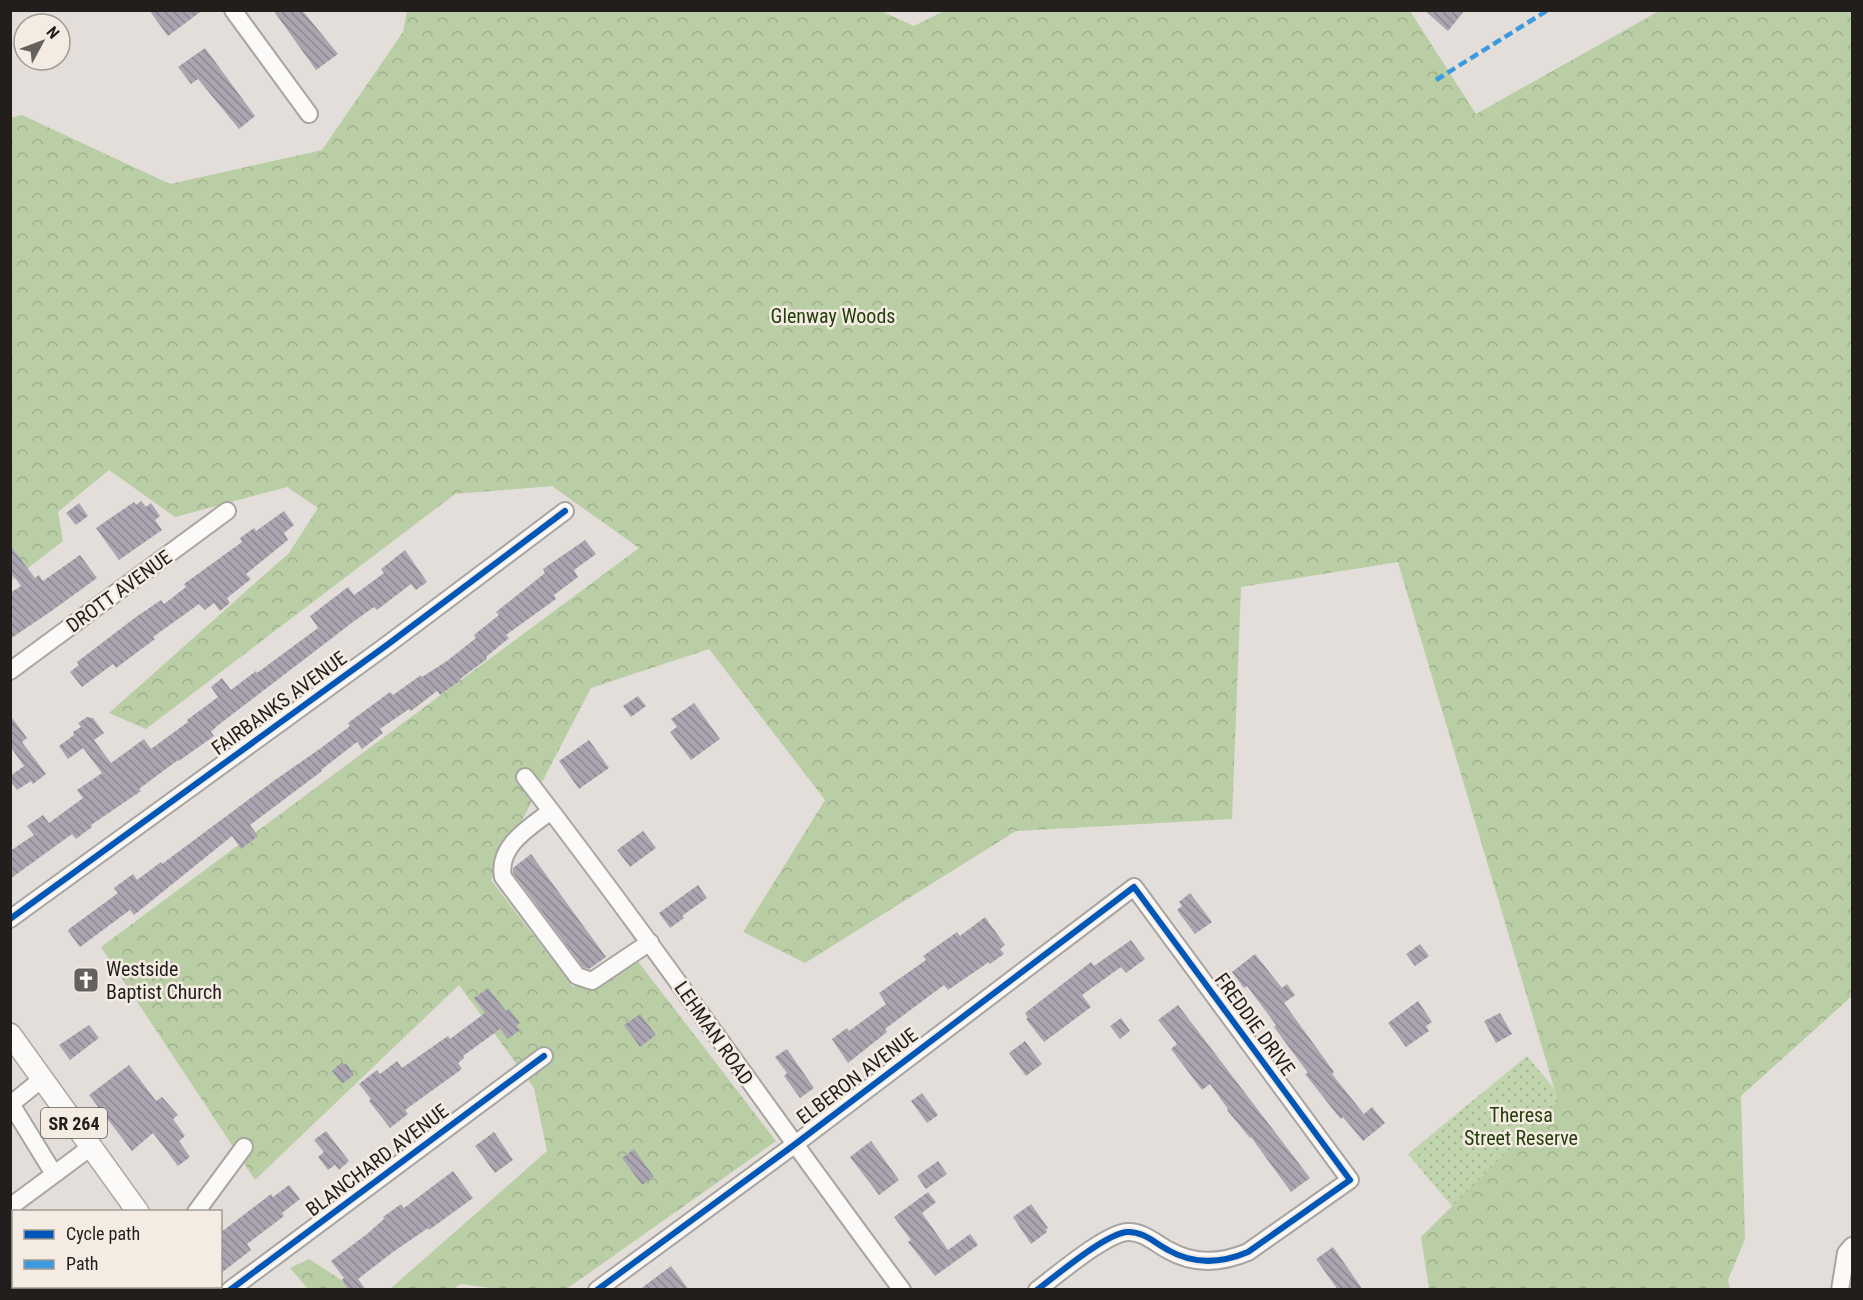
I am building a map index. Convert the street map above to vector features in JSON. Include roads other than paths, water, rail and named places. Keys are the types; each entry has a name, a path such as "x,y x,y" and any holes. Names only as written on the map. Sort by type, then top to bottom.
{"main road":[{"name":"SR 264","path":"10,1034 137,1210"}],"street":[{"path":"233,10 309,114"},
{"name":"DROTT AVENUE","path":"10,671 227,511"},
{"name":"FAIRBANKS AVENUE","path":"10,919 387,645 565,511"},
{"name":"LEHMAN ROAD","path":"525,777 650,942 794,1145 902,1290"},
{"path":"551,811 518,837 501,868 503,877 577,976 592,981 650,942"},
{"name":"ELBERON AVENUE","path":"597,1290 794,1145 1134,887"},
{"name":"FREDDIE DRIVE","path":"1038,1290 1107,1239 1127,1232 1147,1236 1184,1258 1217,1261 1233,1258 1248,1252 1350,1180 1134,887"},
{"name":"BLANCHARD AVENUE","path":"230,1290 544,1056"},
{"path":"42,1079 11,1104 54,1174"},
{"path":"10,1208 91,1147"},
{"path":"197,1210 244,1147"},
{"path":"1840,1290 1846,1254 1852,1246"}],"place":[{"name":"Westside Baptist Church","path":"86,980"}],"park label":[{"name":"Glenway Woods","path":"833,316"},
{"name":"Theresa Street Reserve","path":"1521,1126"}]}
